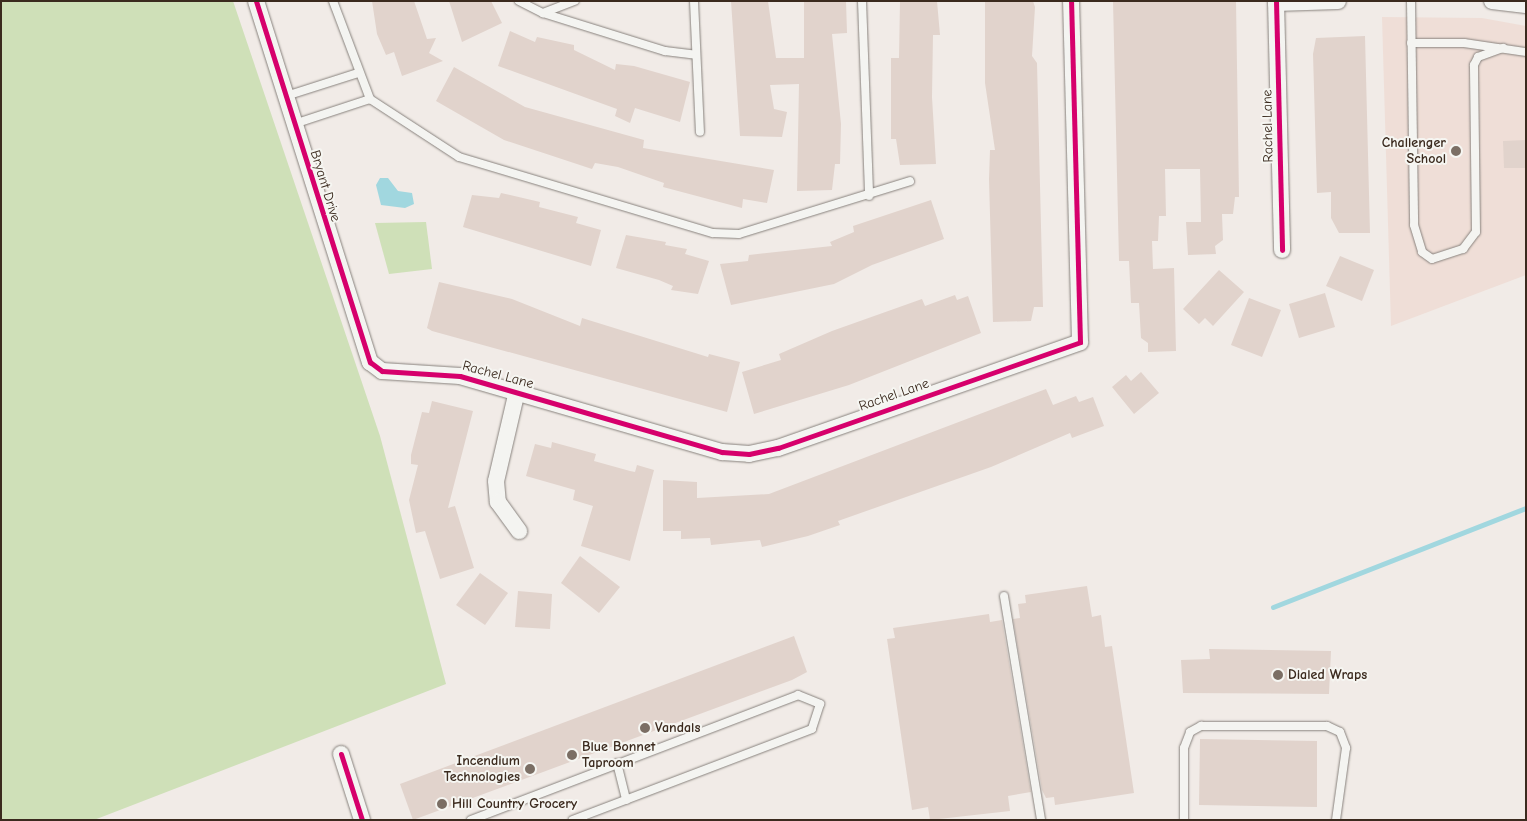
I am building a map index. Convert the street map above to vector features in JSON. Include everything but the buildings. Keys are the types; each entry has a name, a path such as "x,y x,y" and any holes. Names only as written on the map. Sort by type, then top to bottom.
{"street":[{"name":"Bryant Drive","path":"256,1 363,345 370,362 382,371"},
{"name":"Rachel Lane","path":"382,371 435,372 517,391 722,452 749,454 778,448 1080,342 1071,1"},
{"path":"1276,2 1338,1"},
{"path":"1492,1 1526,5"},
{"name":"Rachel Lane","path":"1276,2 1282,250"},
{"path":"517,391 496,481 498,502 519,532"},
{"path":"341,754 362,820"}],"lane":[{"path":"334,1 358,73 370,99 459,157 713,233 739,234 869,196 910,181"},
{"path":"520,1 543,13 665,51 696,55"},
{"path":"543,13 575,1"},
{"path":"694,1 700,132"},
{"path":"862,1 869,196"},
{"path":"1411,1 1414,226 1422,252 1432,259 1463,249 1476,232 1474,65 1478,57 1503,48"},
{"path":"1411,43 1503,48 1526,52"},
{"path":"286,96 358,73"},
{"path":"294,124 370,99"},
{"path":"1004,596 1041,820"},
{"path":"471,820 798,695 820,704 812,728 573,820"},
{"path":"1184,820 1184,748 1190,732 1201,726 1327,726 1340,732 1346,748 1336,820"},
{"path":"617,763 626,800"}],"shaded area":[{"name":"Challenger School","path":"1382,17 1482,18 1526,26 1526,275 1391,326"}],"green space":[{"path":"1,1 233,1 380,436 446,684 94,820 1,820"},
{"path":"426,222 432,269 389,274 375,223"}],"water":[{"path":"380,178 388,178 398,191 412,193 414,204 405,208 381,205 376,185"}],"waterway":[{"path":"1273,607 1526,508"}],"cycle path":[{"path":"256,1 370,362 382,371 460,376 722,452 749,454 778,448 1080,342 1071,1"},
{"path":"1276,1 1282,250"},
{"path":"341,754 362,820"}],"place":[{"name":"Challenger School","path":"1456,151"},
{"name":"Dialed Wraps","path":"1278,675"},
{"name":"Vandals","path":"645,728"},
{"name":"Blue Bonnet Taproom","path":"572,755"},
{"name":"Incendium Technologies","path":"530,769"},
{"name":"Hill Country Grocery","path":"442,804"}]}
